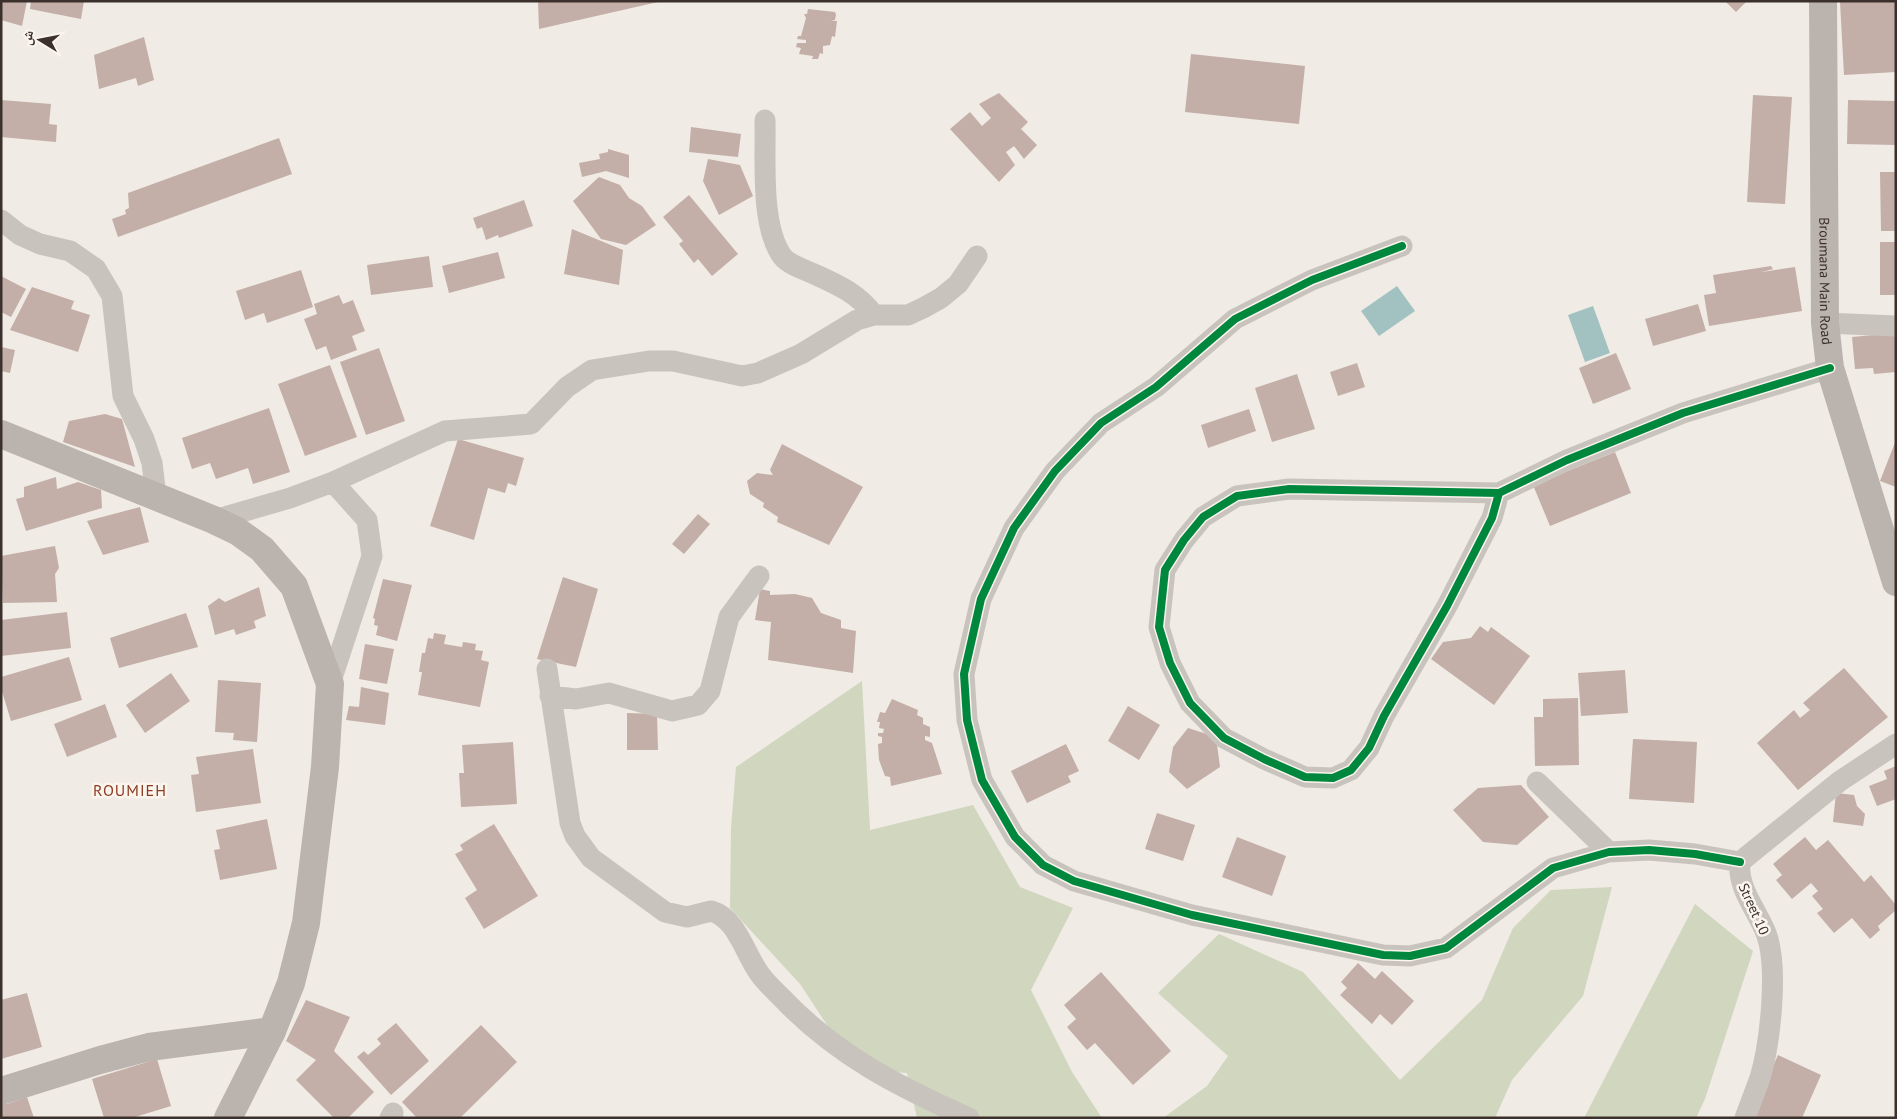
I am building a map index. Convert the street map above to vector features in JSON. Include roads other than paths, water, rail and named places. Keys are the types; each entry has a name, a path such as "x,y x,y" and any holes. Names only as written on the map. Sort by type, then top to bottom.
{"street":[{"name":"Broumana Main Road","path":"1823,1 1825,324 1830,368 1888,533 1896,582"},
{"path":"765,120 768,209 772,239 783,257 800,268 846,289 866,303 874,315"},
{"path":"1,220 20,234 40,244 70,251 96,269 112,296 123,396 144,439 152,463 156,496"},
{"path":"1402,246 1312,280 1235,319 1156,386 1101,424 1055,471 1014,528 981,599 964,674 967,720 982,780 1014,837 1043,865 1074,881 1192,915 1383,955 1410,956 1446,948 1553,868 1609,852 1649,850 1695,854 1740,862 1840,781 1896,744"},
{"path":"214,520 290,498 333,482 445,431 531,424 567,387 592,370 649,361 673,361 742,376 758,373 801,354 857,320 874,315 908,315 941,298 958,284 977,256"},
{"path":"1825,324 1896,326"},
{"path":"1499,492 1492,518 1447,606 1384,716 1369,748 1351,770 1333,778 1305,777 1264,759 1224,738 1190,703 1170,663 1159,627 1165,570 1184,540 1203,517 1237,496 1289,489 1499,492 1567,460 1683,413 1830,368"},
{"path":"1,434 57,459 214,520 237,531 262,549 294,586 330,684"},
{"path":"228,1118 272,1031 291,983 306,923 325,767 330,684 372,556 367,520 333,482"},
{"path":"550,696 576,699 609,693 672,711 698,705 710,691 729,617 759,576"},
{"path":"547,669 570,823 575,836 591,858 665,912 687,917 704,911 711,911 724,918 732,927 759,973 810,1024 867,1067 897,1085 969,1118"},
{"path":"1537,782 1609,852"},
{"name":"Street 10","path":"1740,862 1739,874 1767,934 1772,967 1772,996 1768,1035 1760,1077 1745,1118"},
{"path":"1,1092 100,1060 149,1047 272,1031"}],"water":[{"path":"1397,286 1415,311 1379,336 1361,311"},
{"path":"1593,306 1610,353 1585,362 1568,315"}],"district":[{"name":"ROUMIEH","path":"130,790"}]}
